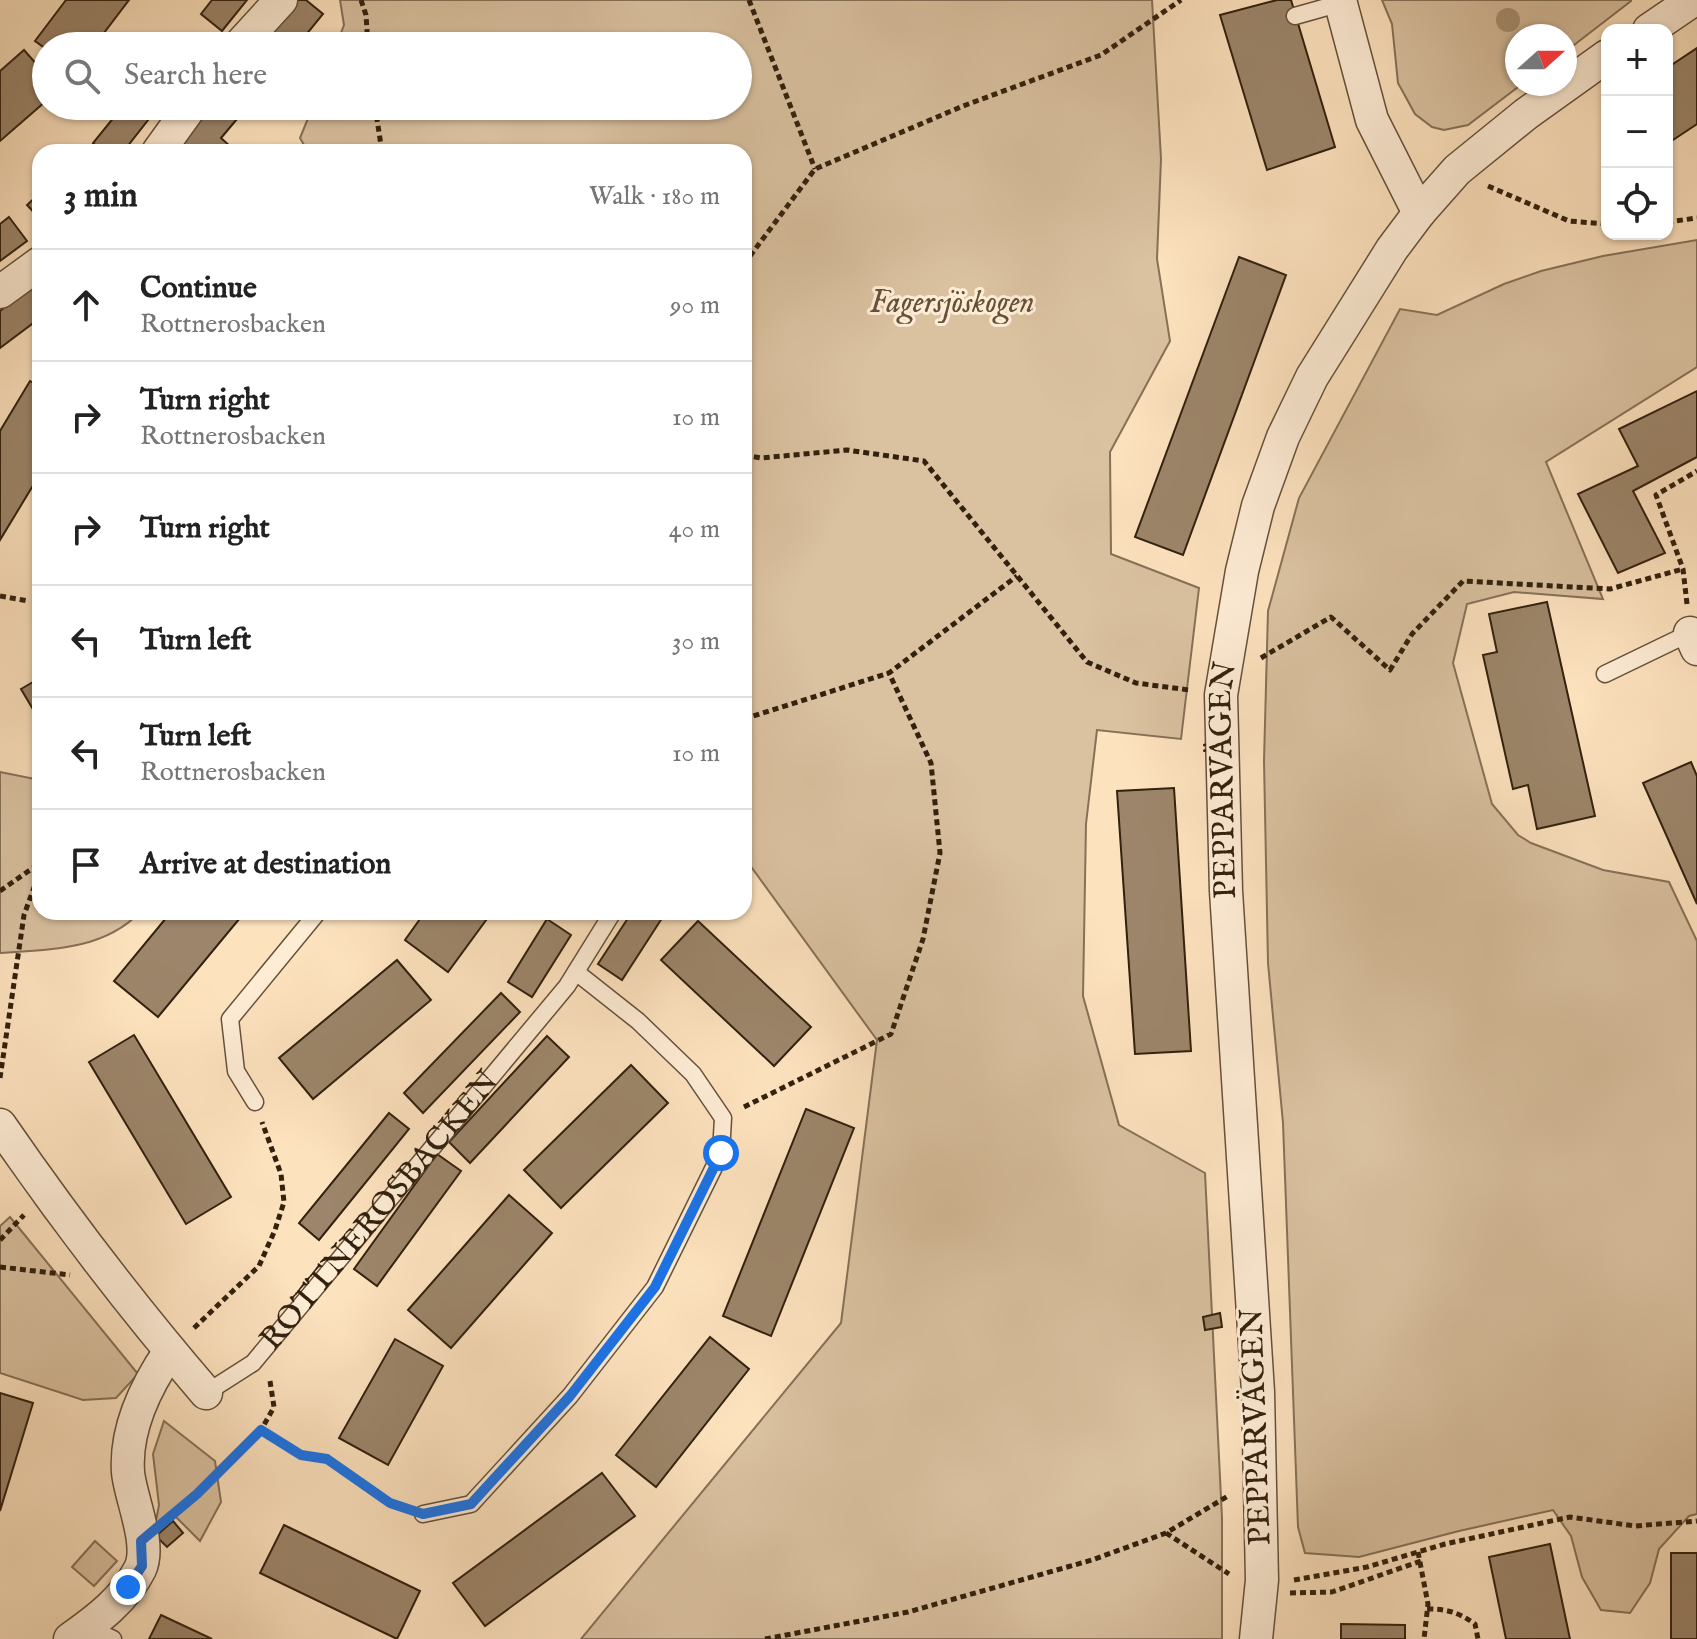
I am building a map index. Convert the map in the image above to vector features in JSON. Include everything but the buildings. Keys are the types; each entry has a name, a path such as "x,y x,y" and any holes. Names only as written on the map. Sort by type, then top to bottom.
{"street":[{"path":"252,32 281,0"},
{"path":"1658,24 1693,0"},
{"path":"1340,2 1372,120 1419,213"},
{"name":"PEPPARVÄGEN","path":"1256,1639 1262,1580 1258,1377 1226,891 1221,695 1245,558 1258,506 1283,437 1312,377 1392,249 1457,170 1526,114 1601,60"},
{"path":"164,144 181,120"},
{"path":"0,292 32,269"},
{"name":"ROTTNEROSBACKEN","path":"0,1125 95,1254 206,1393"},
{"path":"90,1635 142,1566 140,1515 128,1474 129,1444 147,1384 170,1351"}],"lane":[{"path":"1295,16 1340,2"},
{"path":"1605,674 1693,641"},
{"path":"255,1102 236,1071 230,1019 311,920"},
{"path":"597,920 601,930"},
{"name":"ROTTNEROSBACKEN","path":"206,1393 253,1363 576,972 608,920"},
{"path":"423,1514 471,1504 570,1396 655,1287 721,1153 723,1118 693,1074 638,1021 576,972"}],"path":[{"path":"361,0 367,32"},
{"path":"749,0 815,169"},
{"path":"752,253 815,169 963,106 1101,55 1181,0"},
{"path":"377,120 381,144"},
{"path":"1478,196 1489,185 1569,221 1601,224"},
{"path":"1673,221 1697,218"},
{"path":"752,456 847,450 924,461 1087,662 1136,683 1221,695"},
{"path":"1693,641 1683,569 1656,495 1697,471"},
{"path":"1251,664 1331,617 1390,670 1412,634 1463,581 1610,589 1683,569"},
{"path":"752,716 889,673 1017,576"},
{"path":"0,596 28,601"},
{"path":"723,1118 891,1034 923,939 940,853 931,763 889,673"},
{"path":"0,891 32,869"},
{"path":"0,1078 24,915 32,893"},
{"path":"170,1351 259,1266 275,1230 284,1202 281,1174 255,1102"},
{"path":"0,1267 69,1275 95,1254"},
{"path":"141,1541 197,1494 261,1430 274,1407 269,1380 253,1363"},
{"path":"261,1430 301,1455 327,1459 390,1503 423,1514"},
{"path":"765,1639 908,1612 1092,1560 1166,1533 1230,1495 1261,1471"},
{"path":"1421,1561 1332,1592 1288,1593 1289,1581 1367,1567 1570,1517 1635,1526 1697,1521"},
{"path":"1166,1533 1235,1578"},
{"path":"1418,1552 1427,1609 1424,1639"},
{"path":"1427,1609 1446,1609 1461,1614 1475,1624 1478,1639"}],"green space":[{"name":"Fagersjöskogen","path":"340,0 1152,0 1161,159 1157,259 1170,341 1110,452 1111,554 1199,588 1181,739 1097,730 1086,824 1083,996 1119,1125 1205,1173 1222,1518 1222,1639 581,1639 841,1323 877,1040 752,868 752,144 303,144 300,138 307,120 752,120 752,32 341,32 344,25"},
{"path":"1382,0 1631,0 1577,43 1577,24 1505,24 1506,96 1468,125 1444,130 1432,127 1415,114 1398,83 1392,24"},
{"path":"1697,240 1697,367 1546,462 1603,599 1514,592 1467,604 1453,663 1492,804 1518,835 1531,843 1603,870 1669,882 1697,941 1697,1514 1689,1516 1659,1549 1650,1583 1630,1613 1601,1610 1582,1577 1571,1536 1553,1510 1359,1557 1305,1553 1298,1527 1283,1123 1268,963 1264,761 1268,611 1299,498 1400,309 1437,315 1504,284 1541,271 1603,256"},
{"path":"0,772 32,778 32,920 131,920 110,934 75,946 0,953"},
{"path":"10,1217 138,1374 116,1398 83,1400 0,1373 0,1226"},
{"path":"164,1421 215,1461 221,1502 200,1541 175,1516 159,1530 156,1521 159,1505 153,1454"},
{"path":"95,1541 117,1561 94,1586 72,1567"}],"route":[{"path":"128,1587 142,1566 141,1541 197,1494 261,1430 301,1455 327,1459 390,1503 423,1514 471,1504 570,1396 655,1287 721,1153"}]}
